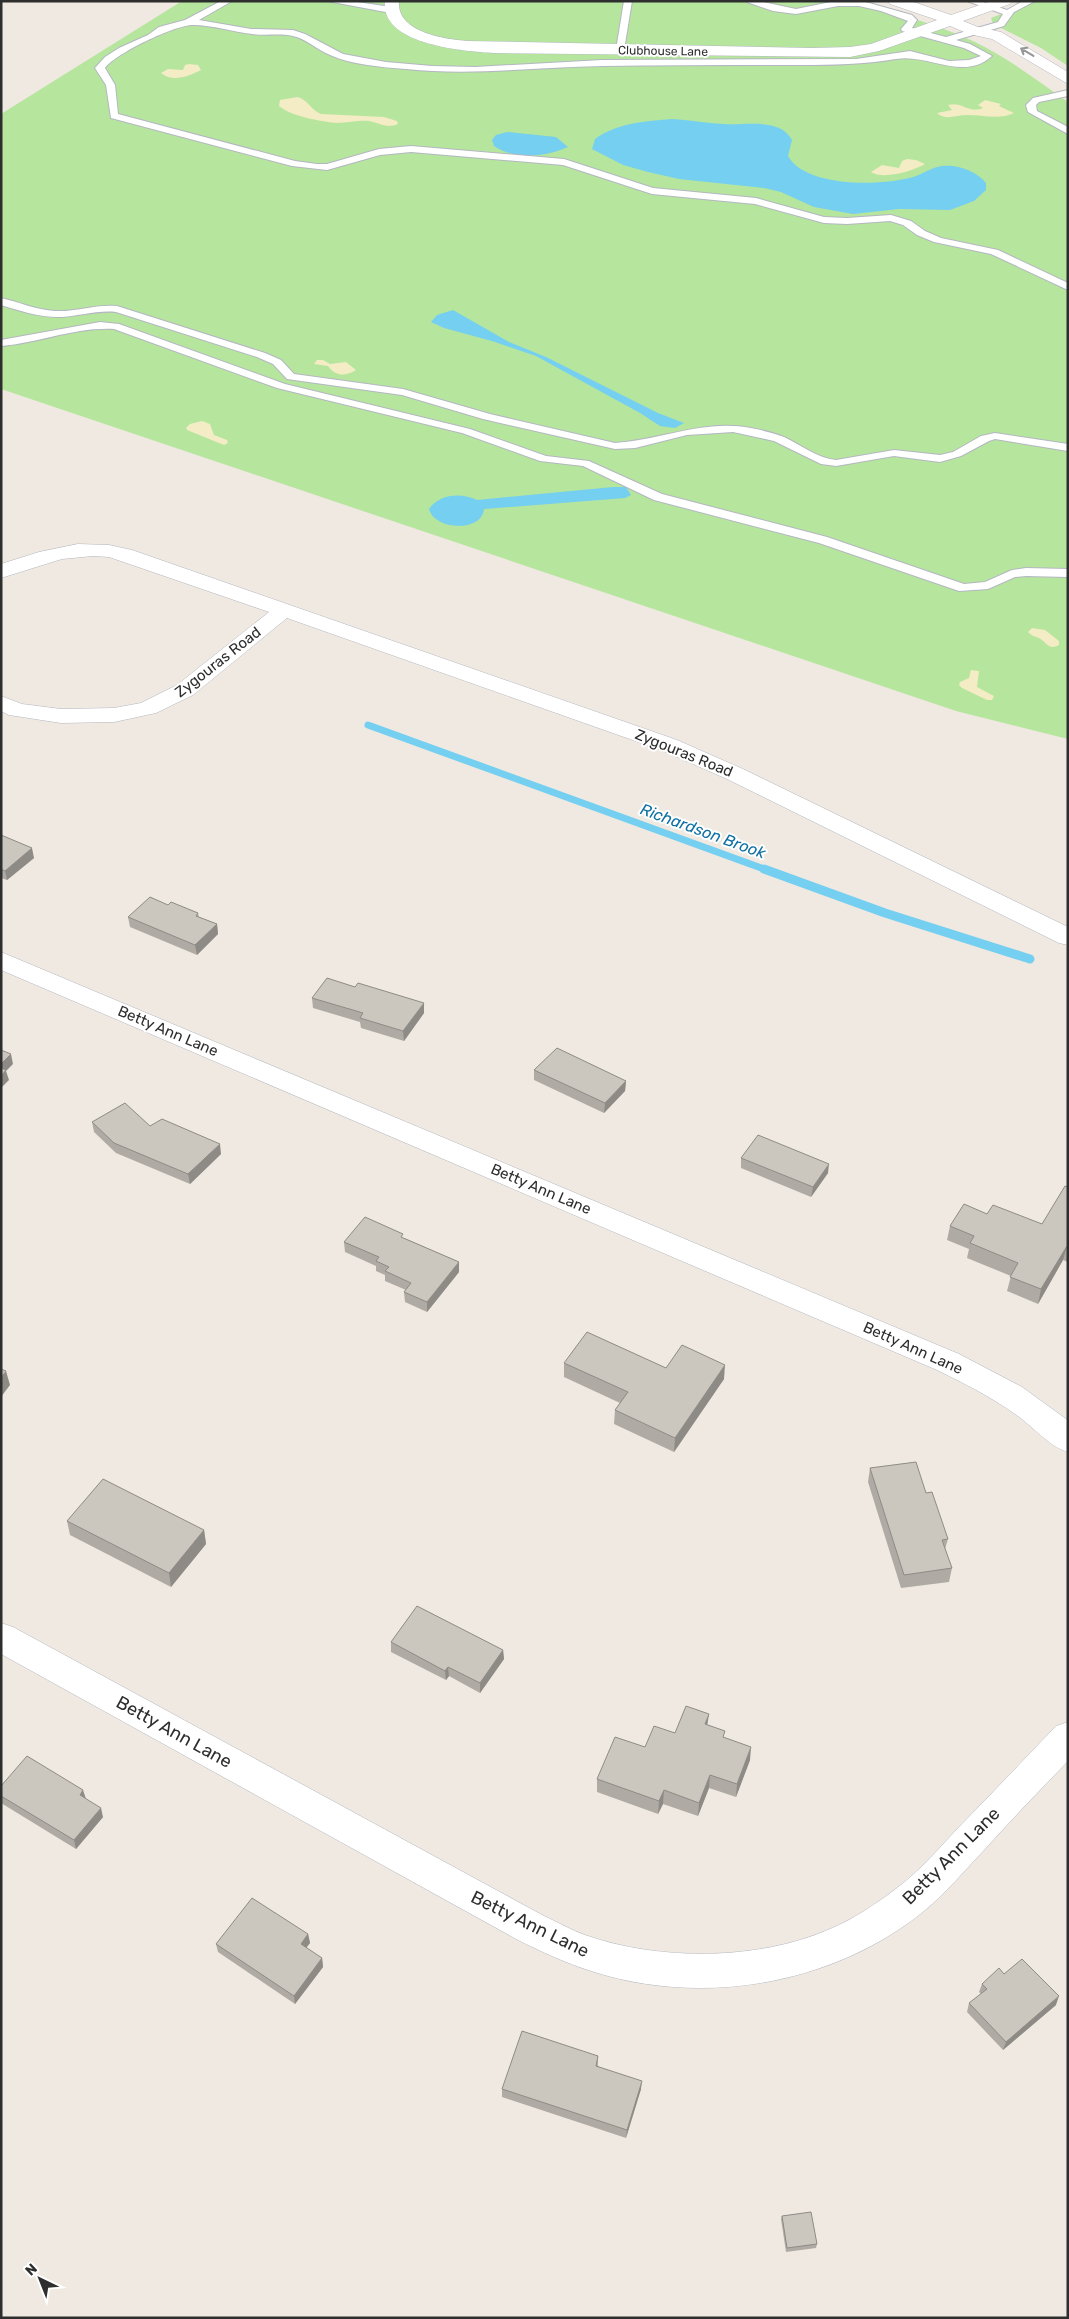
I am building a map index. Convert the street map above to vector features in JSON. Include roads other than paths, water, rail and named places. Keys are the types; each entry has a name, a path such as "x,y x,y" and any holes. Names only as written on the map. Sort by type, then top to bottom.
{"street":[{"path":"893,3 931,12 974,31 980,39 1067,90"},
{"name":"Clubhouse Lane","path":"392,6 402,26 418,35 458,45 494,48 850,52 874,48 990,7 1006,7"},
{"name":"Zygouras Road","path":"1,572 50,554 91,549 109,550 125,554 603,721 702,759 1068,937"},
{"name":"Zygouras Road","path":"1,703 17,710 62,716 114,715 148,708 185,690 284,610"},
{"name":"Betty Ann Lane","path":"1,960 948,1362 1023,1402 1057,1428 1068,1440"},
{"name":"Betty Ann Lane","path":"1,1637 531,1928 564,1944 600,1957 636,1966 673,1971 729,1971 784,1962 819,1952 852,1938 910,1900 1068,1737"}],"lane":[{"path":"228,1 187,22 156,32 151,37 102,63 100,68 108,76 113,86 114,116 295,164 317,167 327,167 379,152 411,150 564,162 652,191 756,201 824,220 847,221 891,218 907,223 928,236 994,252 1068,288"},
{"path":"331,1 392,6"},
{"path":"620,50 628,1"},
{"path":"971,1 990,7"},
{"path":"947,40 1001,24 1006,7 1011,10 1031,1"},
{"path":"187,22 216,23 264,34 296,34 340,56 431,69 504,70 560,64 602,63 873,62 909,54 920,55 938,62 962,65 988,56 983,52 947,40 905,29 913,20 893,3 842,3 810,10 790,11 776,10 751,2"},
{"path":"1067,90 1036,100 1031,105 1033,112 1068,131"},
{"path":"1,301 33,311 52,314 101,307 117,309 261,354 277,362 291,377 403,392 487,417 615,446 635,445 687,432 733,429 765,434 830,463 894,453 940,459 957,454 985,438 995,436 1017,438 1068,448"},
{"path":"1,343 15,342 84,325 115,326 282,386 466,431 544,459 585,463 658,497 823,540 963,588 988,585 1012,574 1026,572 1068,573"}],"water":[{"path":"672,119 723,124 761,124 779,128 792,140 788,156 797,166 811,174 827,179 846,182 883,182 913,177 942,166 954,166 966,169 977,175 986,183 986,190 974,201 950,210 899,209 853,214 814,207 781,192 764,188 679,179 648,172 623,165 592,149 595,139 612,129 632,124"},
{"path":"507,132 556,137 568,147 540,155 530,156 511,153 494,146 492,140 496,135"},
{"path":"453,310 509,342 546,357 658,413 684,423 675,428 660,426 536,356 492,341 444,328 431,322 437,315"},
{"path":"626,487 631,495 625,498 484,509 481,517 467,525 448,525 433,516 429,509 444,497 457,495 477,500"}],"waterway":[{"name":"Richardson Brook","path":"368,725 767,870"},
{"name":"Richardson Brook","path":"764,869 885,913 1030,959"}]}
